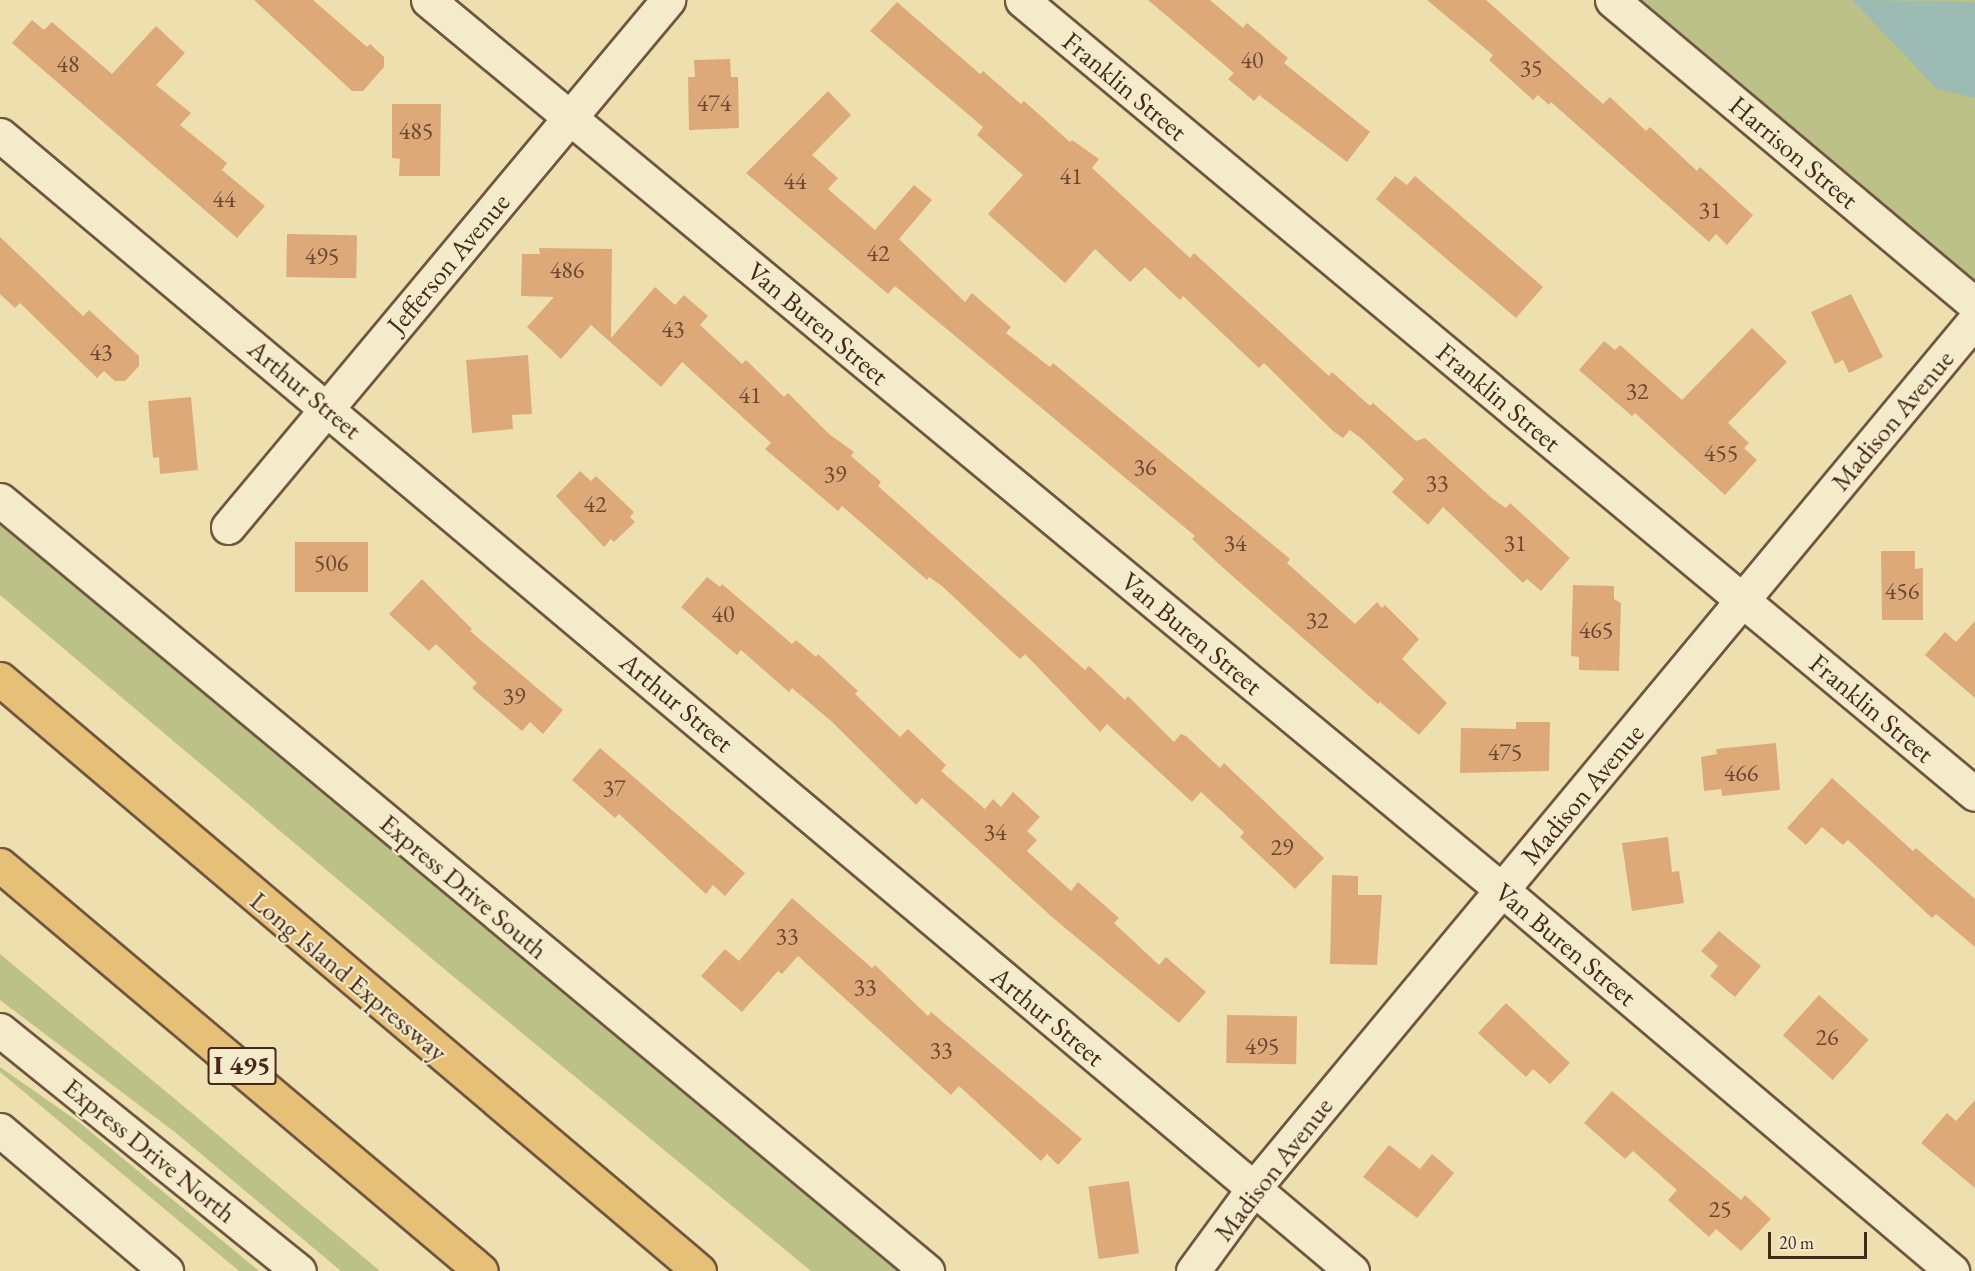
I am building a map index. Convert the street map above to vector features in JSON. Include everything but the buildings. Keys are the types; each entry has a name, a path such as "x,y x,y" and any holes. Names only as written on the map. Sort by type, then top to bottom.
{"highway":[{"name":"Long Island Expressway","path":"0,679 699,1271"},
{"name":"I 495","path":"0,865 481,1271"}],"street":[{"name":"Van Buren Street","path":"428,0 1502,890 1952,1271"},
{"name":"Jefferson Avenue","path":"228,527 668,0"},
{"name":"Franklin Street","path":"1022,0 1975,794"},
{"name":"Harrison Street","path":"1612,0 1975,305"},
{"name":"Arthur Street","path":"0,135 328,407 1252,1189 1352,1271"},
{"name":"Madison Avenue","path":"1193,1271 1252,1189 1975,320"},
{"name":"Express Drive South","path":"0,500 927,1271"},
{"name":"Express Drive North","path":"0,1030 299,1271"},
{"path":"0,1130 166,1271"}],"green space":[{"path":"1641,0 1975,0 1975,281"},
{"path":"0,519 899,1271 811,1271 437,963 0,595"},
{"path":"0,954 380,1271 341,1271 176,1133 0,1000"},
{"path":"0,1067 80,1123 259,1271 239,1271 0,1072"}],"water":[{"path":"1852,0 1975,2 1975,98 1937,89"}]}
